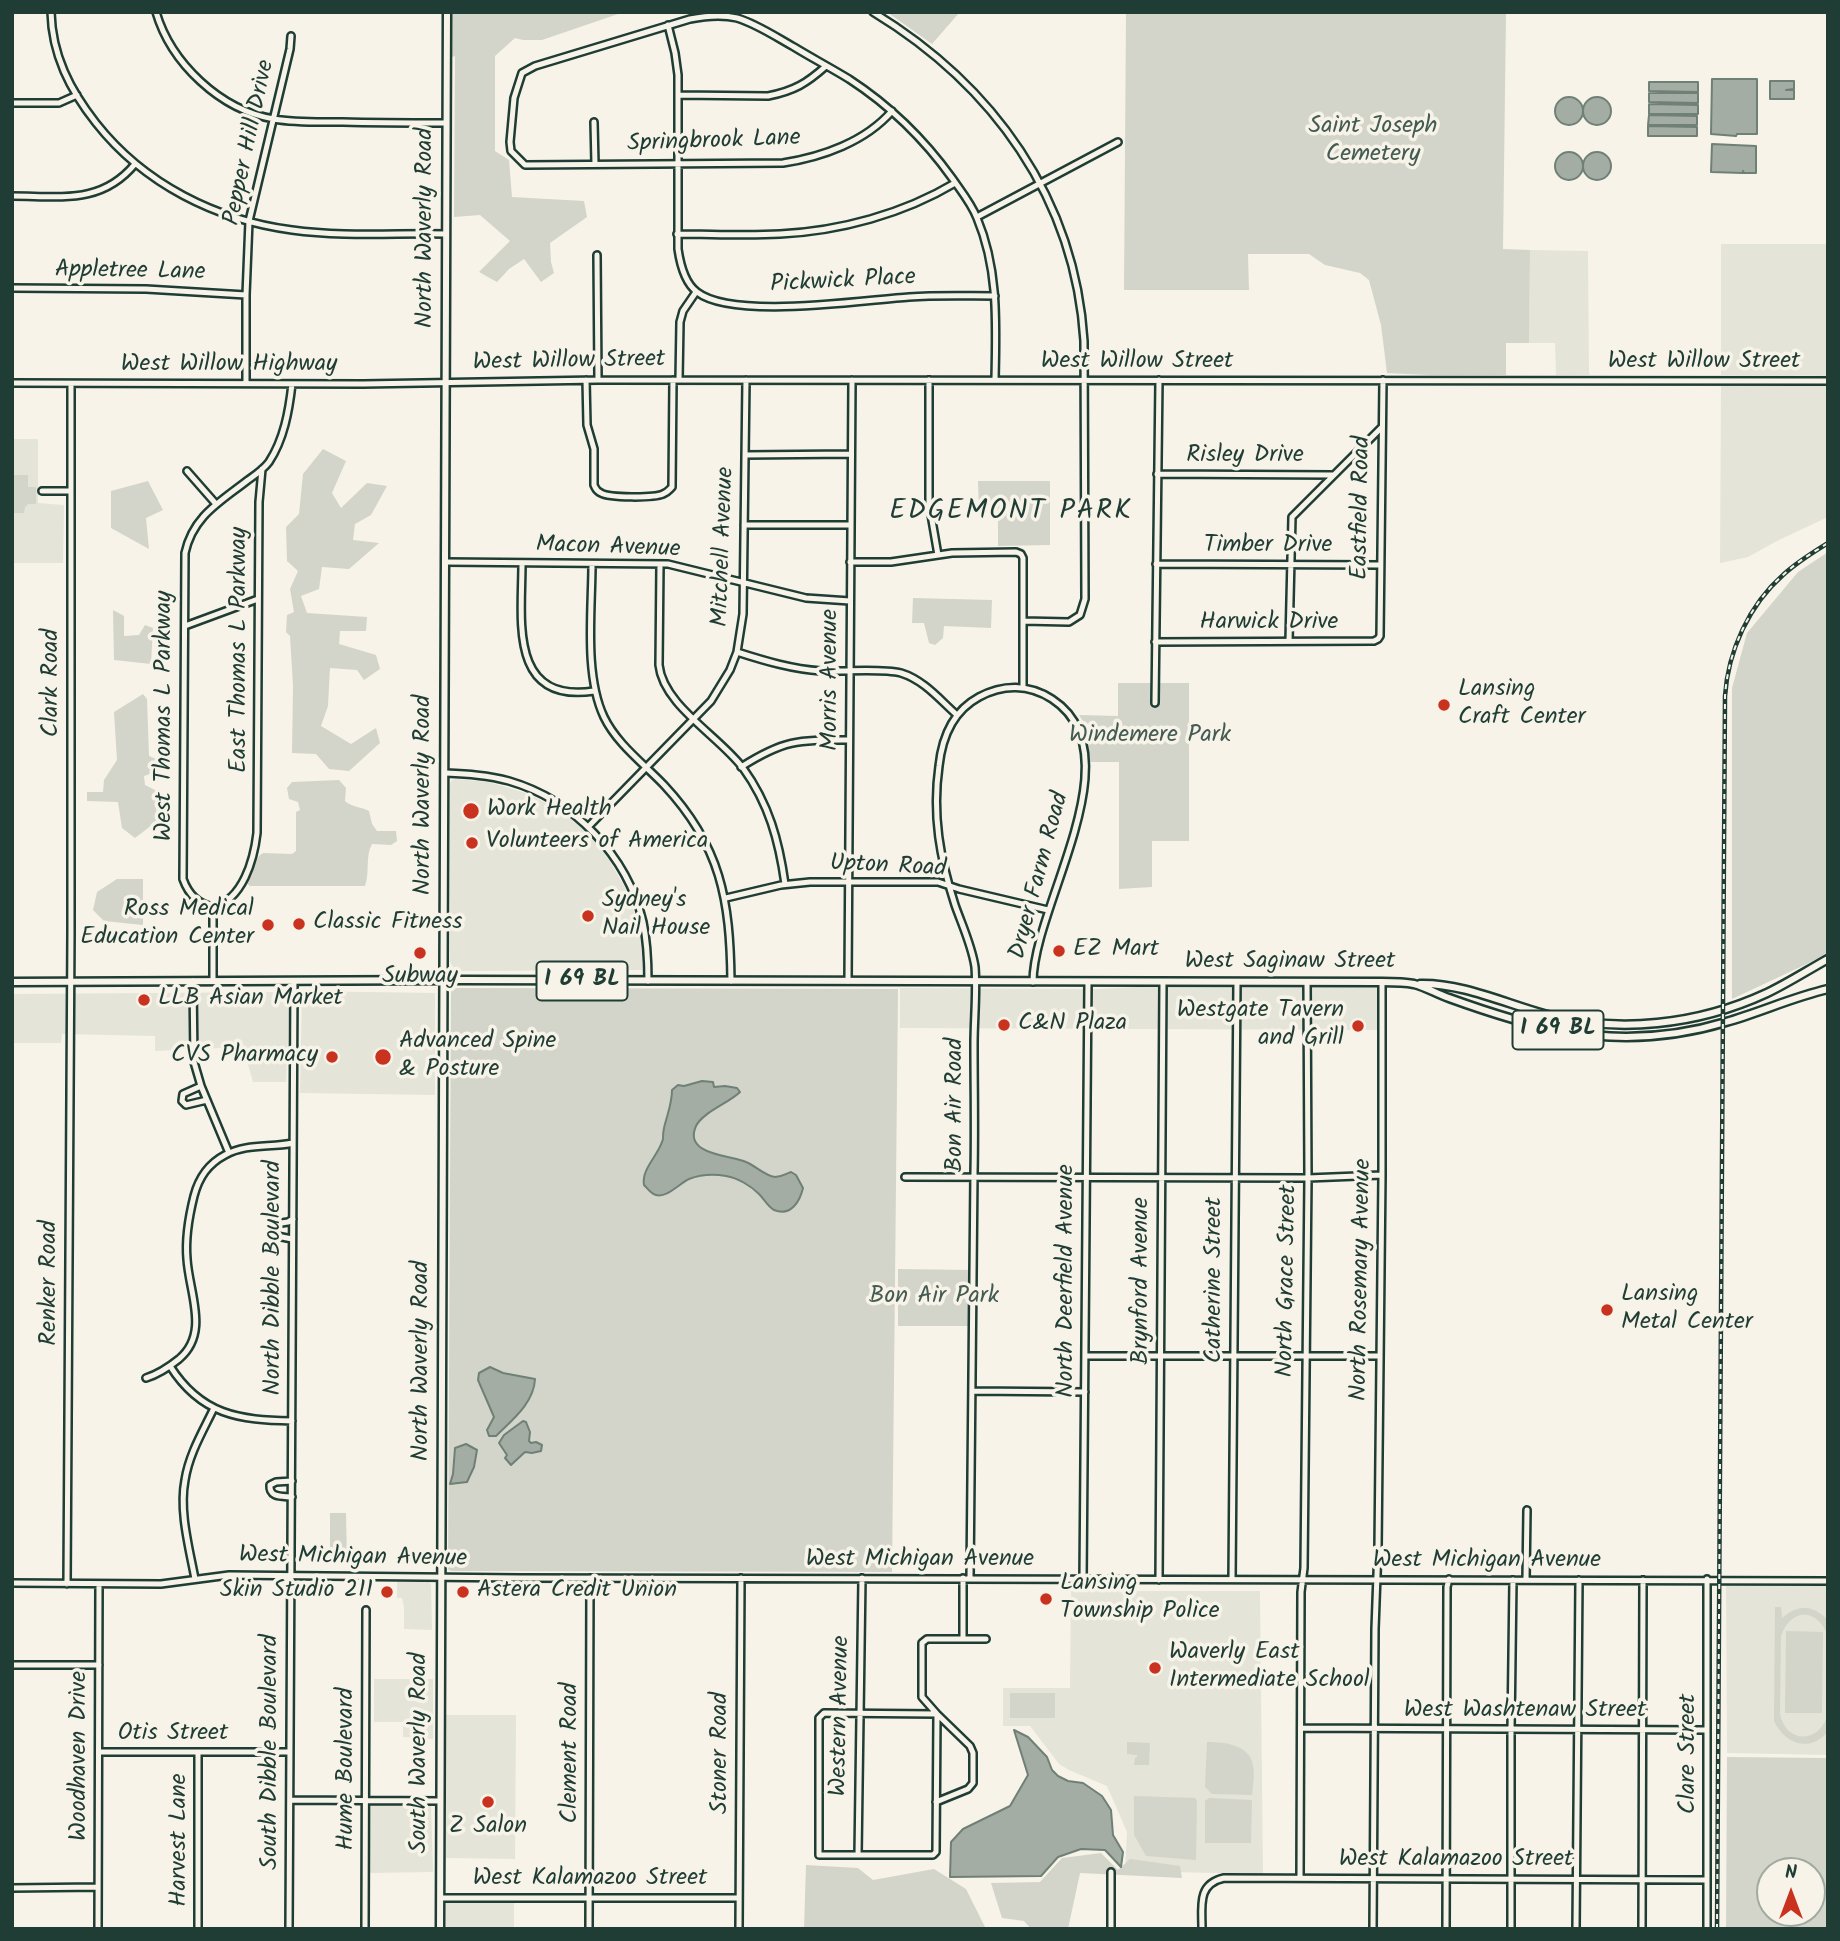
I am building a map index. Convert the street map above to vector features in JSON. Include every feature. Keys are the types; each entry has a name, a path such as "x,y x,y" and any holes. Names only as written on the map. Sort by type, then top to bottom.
{"main road":[{"name":"North Waverly Road","path":"440,1577 447,12"},
{"name":"I 69 BL","path":"1415,984 1456,988 1568,1019 1635,1025 1690,1018 1738,1005 1778,988 1828,959"},
{"name":"I 69 BL","path":"12,982 443,980"},
{"name":"West Saginaw Street","path":"443,980 1382,982 1415,984 1450,998 1544,1027 1623,1037 1669,1034 1707,1027 1828,989"},
{"name":"South Waverly Road","path":"440,1577 440,1929"}],"street":[{"path":"51,12 55,48 76,95 103,132 135,164 166,187 198,204 267,226 308,232 446,234"},
{"path":"156,12 164,34 176,54 206,86 229,102 272,119 305,122 446,123"},
{"path":"873,12 924,47 963,81 1005,128 1040,183 1060,226 1072,263 1083,321 1085,380 1083,608 1080,615 1069,622 1023,621"},
{"path":"586,380 587,425 594,449 594,485 599,493 656,496 669,491 673,480 678,333 683,311 695,292 679,258 678,95 675,53 668,25 706,16 737,18 826,66 867,91 892,111 928,147 977,217 991,262 995,296 995,380"},
{"name":"Springbrook Lane","path":"668,25 535,66 522,73 514,98 511,151 525,165 772,163 807,159 857,138 892,111"},
{"name":"Pepper Hill Drive","path":"246,383 249,221 291,36"},
{"path":"678,95 768,96 798,88 826,66"},
{"path":"12,103 59,103 76,95"},
{"path":"594,122 595,164"},
{"path":"977,217 1118,142"},
{"path":"12,196 99,192 118,181 135,164"},
{"path":"677,234 810,232 848,225 908,205 955,183"},
{"path":"597,255 598,380"},
{"name":"Appletree Lane","path":"12,288 146,289 246,295"},
{"name":"Pickwick Place","path":"695,292 722,304 737,306 813,305 908,297 995,296"},
{"name":"Mitchell Avenue","path":"588,827 711,701 722,685 737,652 743,614 746,380"},
{"name":"Morris Avenue","path":"848,981 852,380"},
{"path":"929,380 929,503 937,555"},
{"path":"1154,703 1159,380"},
{"name":"Eastfield Road","path":"1380,636 1383,380"},
{"name":"West Willow Street","path":"446,382 1828,381"},
{"name":"West Willow Highway","path":"12,383 446,382"},
{"name":"Clark Road","path":"71,384 71,982"},
{"name":"East Thomas L Parkway","path":"214,907 231,896 244,878 252,860 257,833 259,491 262,469 269,462 284,429 292,384"},
{"path":"1289,641 1292,517 1382,427"},
{"path":"745,455 851,454"},
{"name":"West Thomas L Parkway","path":"214,907 192,895 183,879 185,560 190,534 198,522 216,504 262,469"},
{"path":"187,471 216,504"},
{"name":"Risley Drive","path":"1157,474 1333,475"},
{"path":"243,484 259,491"},
{"path":"42,491 71,491"},
{"path":"744,525 850,525"},
{"path":"850,562 891,562 964,552 1020,554 1023,558 1023,686"},
{"name":"Macon Avenue","path":"445,562 660,564 679,566 806,598 850,601"},
{"path":"522,563 522,637 528,663 536,674 558,689 571,692 594,691"},
{"path":"592,564 591,666 594,691 611,731 681,804 709,850 726,898 731,937 731,981"},
{"path":"660,564 661,678 668,693 741,766 758,791 773,823 785,884"},
{"name":"Timber Drive","path":"1156,564 1380,565"},
{"path":"185,626 258,599"},
{"name":"Harwick Drive","path":"1155,642 1374,641 1380,636"},
{"path":"737,652 794,668 902,673 927,687 957,715"},
{"name":"Bon Air Road","path":"971,1578 975,965 940,854 938,779 943,743 957,715 977,698 992,691 1023,686"},
{"name":"Dryer Farm Road","path":"1023,686 1049,696 1070,713 1078,725 1086,749 1086,772 1077,820 1066,863 1037,947 1033,982"},
{"path":"741,766 761,754 794,741 849,740"},
{"path":"445,774 482,776 522,786 562,806 588,827 617,861 636,901 645,931 648,981"},
{"name":"Upton Road","path":"726,898 785,884 810,882 938,883 1048,910"},
{"path":"213,981 214,907"},
{"path":"193,981 193,1053 196,1070 229,1153"},
{"name":"North Dibble Boulevard","path":"290,1575 294,981"},
{"name":"Renker Road","path":"66,1584 71,982"},
{"name":"North Deerfield Avenue","path":"1083,1580 1087,982"},
{"name":"Brynford Avenue","path":"1159,1580 1163,982"},
{"name":"Catherine Street","path":"1232,1579 1237,982"},
{"name":"North Grace Street","path":"1300,1878 1301,1579 1304,1568 1308,1178 1307,982"},
{"name":"North Rosemary Avenue","path":"1373,1929 1382,982"},
{"path":"201,1086 183,1094 182,1101 191,1105 207,1100"},
{"path":"146,1378 170,1366 189,1348 195,1332 196,1315 189,1277 186,1233 195,1191 202,1175 214,1162 229,1153 261,1145 293,1143"},
{"path":"905,1177 1308,1178 1382,1175"},
{"path":"292,1239 277,1236 274,1230 275,1224 293,1219"},
{"path":"1086,1356 1379,1356"},
{"path":"170,1366 182,1384 214,1408 242,1418 292,1421"},
{"path":"972,1391 1085,1392"},
{"path":"195,1579 183,1490 191,1458 214,1408"},
{"path":"292,1480 272,1483 270,1487 274,1495 292,1497"},
{"path":"1526,1580 1527,1510"},
{"name":"West Michigan Avenue","path":"12,1583 161,1584 229,1575 1828,1581"},
{"name":"South Dibble Boulevard","path":"289,1929 290,1575"},
{"name":"Clement Road","path":"589,1929 590,1578"},
{"name":"Stoner Road","path":"739,1929 741,1578"},
{"name":"Western Avenue","path":"858,1855 862,1578"},
{"path":"963,1578 963,1639"},
{"path":"1446,1929 1449,1579"},
{"name":"Clare Street","path":"1707,1579 1707,1929"},
{"path":"1511,1929 1513,1580"},
{"path":"1576,1929 1579,1580"},
{"path":"1642,1929 1643,1580"},
{"name":"Woodhaven Drive","path":"98,1929 99,1584"},
{"name":"Hume Boulevard","path":"365,1929 366,1610"},
{"path":"936,1802 968,1790 973,1783 972,1753 970,1746 922,1697 922,1643 927,1639 986,1639"},
{"path":"12,1665 99,1665"},
{"path":"824,1713 937,1714 936,1852 933,1855 819,1855 819,1718 824,1713"},
{"name":"West Washtenaw Street","path":"1301,1728 1707,1730"},
{"name":"Otis Street","path":"99,1752 290,1752"},
{"name":"Harvest Lane","path":"198,1752 198,1929"},
{"path":"290,1800 440,1801"},
{"path":"1111,1872 1111,1929"},
{"name":"West Kalamazoo Street","path":"1202,1929 1202,1896 1207,1886 1224,1878 1707,1880"},
{"path":"12,1888 98,1887"},
{"name":"West Kalamazoo Street","path":"441,1898 739,1898"}],"shaded area":[{"path":"1712,79 1757,79 1757,134 1711,134"},
{"path":"1770,81 1794,81 1794,89 1786,90 1794,90 1794,99 1770,99"},
{"path":"1649,82 1698,82 1698,92 1649,91"},
{"path":"1649,93 1698,93 1698,103 1649,102"},
{"path":"1569,97 1579,101 1583,111 1579,121 1569,125 1559,121 1555,111 1559,101"},
{"path":"1597,97 1607,101 1611,111 1607,121 1597,125 1587,121 1583,111 1587,101"},
{"path":"1649,104 1698,105 1698,114 1649,114"},
{"path":"1649,115 1697,116 1697,125 1648,125"},
{"path":"1648,126 1697,127 1697,136 1648,136"},
{"path":"1712,144 1756,146 1756,173 1711,172"},
{"path":"1569,152 1579,156 1583,166 1579,176 1569,180 1559,176 1555,166 1559,156"},
{"path":"1597,152 1607,156 1611,166 1607,176 1597,180 1587,176 1583,166 1587,156"},
{"path":"1721,244 1828,244 1828,376 1721,375"},
{"path":"1530,250 1588,251 1590,375 1556,375 1555,343 1529,343"},
{"path":"1721,386 1828,386 1828,517 1748,557 1720,563"},
{"path":"12,439 38,439 38,503 64,505 63,563 12,563"},
{"path":"455,779 489,782 529,794 555,808 585,830 608,858 627,891 640,935 642,970 462,971 453,967 450,962 450,785"},
{"path":"1237,982 1382,982 1382,1030 900,1028 900,988 1097,989"},
{"path":"302,991 435,993 435,1095 300,1093"},
{"path":"290,992 286,1082 253,1082 243,1047 155,1051 155,1036 62,1034 61,1043 12,1043 12,994"},
{"path":"713,1082 714,1087 737,1088 740,1092 699,1121 694,1136 696,1143 710,1152 746,1162 771,1176 791,1172 796,1175 803,1188 800,1198 790,1210 774,1210 752,1188 740,1180 726,1176 694,1177 660,1195 653,1194 644,1185 645,1173 663,1139 672,1090 678,1085"},
{"path":"490,1367 503,1373 535,1379 531,1396 496,1436 489,1436 487,1430 494,1417 478,1380 479,1373"},
{"path":"523,1421 530,1432 529,1441 542,1445 541,1451 525,1452 511,1465 499,1443 504,1435"},
{"path":"466,1444 477,1450 474,1467 467,1482 450,1484 455,1448"},
{"path":"397,1582 429,1582 432,1630 404,1629 404,1608 402,1598 397,1598"},
{"path":"1726,1583 1828,1584 1828,1755 1727,1753"},
{"path":"1071,1591 1260,1591 1263,1874 1125,1871 1127,1832 1107,1786 1059,1764 1030,1726 1003,1726 1003,1688 1070,1688"},
{"path":"374,1679 433,1679 433,1739 403,1737 403,1722 374,1722"},
{"path":"446,1715 516,1715 515,1859 446,1858"},
{"path":"1014,1730 1028,1737 1047,1757 1052,1770 1058,1776 1068,1781 1083,1783 1102,1796 1111,1810 1113,1835 1123,1852 1121,1867 1105,1850 1081,1849 1058,1857 1041,1876 950,1877 951,1842 963,1829 1010,1806 1028,1775"},
{"path":"371,1803 431,1804 433,1872 369,1873"},
{"path":"446,1902 514,1902 514,1929 446,1929"}],"green space":[{"path":"452,12 624,12 542,40 515,38 495,56 495,151 509,160 512,197 584,201 587,217 550,243 554,273 541,282 524,259 509,269 497,282 479,272 510,241 480,215 454,217 455,56 452,57"},
{"path":"887,12 956,12 959,13 932,44"},
{"name":"Saint Joseph Cemetery","path":"1126,12 1506,12 1503,249 1530,250 1529,343 1506,343 1506,375 1387,373 1381,325 1369,280 1360,273 1325,265 1309,254 1248,254 1249,290 1124,290"},
{"path":"323,449 346,461 332,493 341,508 367,483 387,486 371,515 355,524 353,540 379,543 349,569 322,567 319,589 301,596 307,613 367,617 366,631 340,631 339,644 376,655 380,669 364,680 357,670 330,668 328,706 321,726 351,744 376,728 380,743 349,771 329,769 316,754 292,753 293,686 290,636 286,632 287,615 294,612 290,589 298,571 287,561 286,527 299,514 303,474"},
{"path":"12,475 28,475 28,487 36,487 36,504 28,504 24,513 12,513"},
{"path":"148,481 163,510 146,518 149,549 111,528 111,491"},
{"path":"978,481 1050,481 1050,545 998,546 998,512 979,511"},
{"path":"1828,552 1828,954 1732,999 1732,688 1747,633 1798,572"},
{"path":"913,598 992,600 991,628 944,626 943,638 935,645 929,643 924,623 912,623"},
{"path":"113,610 124,616 124,636 139,635 145,625 153,628 151,664 114,660"},
{"name":"Windemere Park","path":"1118,683 1189,683 1189,841 1152,841 1152,887 1119,889 1119,762 1089,762 1084,723 1079,715 1118,716"},
{"path":"143,694 147,699 149,756 156,759 159,771 144,776 145,785 157,791 156,822 135,838 122,828 118,802 87,801 87,792 103,792 104,780 117,760 114,712"},
{"path":"339,780 346,788 345,801 369,811 377,831 396,831 397,841 391,845 372,844 365,886 250,886 246,883 263,853 292,854 296,851 296,812 300,810 298,802 289,799 287,788 292,782"},
{"path":"117,879 143,879 143,925 104,921 93,910 97,892"},
{"path":"455,988 898,989 892,1572 448,1569 451,991"},
{"name":"Bon Air Park","path":"898,1269 970,1270 969,1326 898,1326"},
{"path":"330,1513 346,1513 347,1560 330,1555"},
{"path":"1775,1607 1781,1607 1782,1618 1794,1610 1805,1608 1816,1611 1828,1620 1828,1637 1818,1621 1805,1615 1791,1620 1781,1636 1780,1714 1783,1724 1795,1735 1809,1736 1822,1726 1827,1717 1828,1650 1828,1732 1805,1744 1784,1735 1774,1721"},
{"path":"1786,1631 1823,1632 1822,1713 1785,1713"},
{"path":"1010,1693 1055,1693 1055,1718 1010,1718"},
{"path":"1127,1742 1150,1743 1149,1765 1134,1765 1137,1755 1127,1754"},
{"path":"1207,1742 1229,1744 1248,1753 1254,1769 1252,1795 1212,1794 1205,1787"},
{"path":"1727,1757 1828,1758 1828,1929 1726,1929"},
{"path":"1134,1796 1195,1798 1196,1860 1146,1856 1134,1835"},
{"path":"1209,1798 1252,1800 1251,1843 1205,1843 1205,1801"},
{"path":"1101,1853 1118,1870 1130,1859 1180,1866 1182,1878 1080,1873 1068,1929 1031,1929 1024,1921 1002,1918 991,1883 1040,1882 1062,1858"},
{"path":"806,1865 858,1868 873,1880 934,1869 966,1889 986,1929 804,1929"}],"railway":[{"path":"1717,1929 1725,696 1736,646 1760,600 1788,570 1828,543"}],"place":[{"name":"Lansing Craft Center","path":"1444,705"},
{"name":"Work Health","path":"471,811"},
{"name":"Volunteers of America","path":"472,843"},
{"name":"Sydney's Nail House","path":"588,916"},
{"name":"Classic Fitness","path":"299,924"},
{"name":"Ross Medical Education Center","path":"268,925"},
{"name":"EZ Mart","path":"1059,951"},
{"name":"Subway","path":"420,953"},
{"name":"LLB Asian Market","path":"144,1000"},
{"name":"C&N Plaza","path":"1004,1025"},
{"name":"Westgate Tavern and Grill","path":"1358,1026"},
{"name":"CVS Pharmacy","path":"332,1057"},
{"name":"Advanced Spine & Posture","path":"383,1057"},
{"name":"Lansing Metal Center","path":"1607,1310"},
{"name":"Skin Studio 211","path":"387,1592"},
{"name":"Astera Credit Union","path":"463,1592"},
{"name":"Lansing Township Police","path":"1046,1599"},
{"name":"Waverly East Intermediate School","path":"1155,1668"},
{"name":"Z Salon","path":"488,1802"}],"district":[{"name":"EDGEMONT PARK","path":"1011,513"}]}
